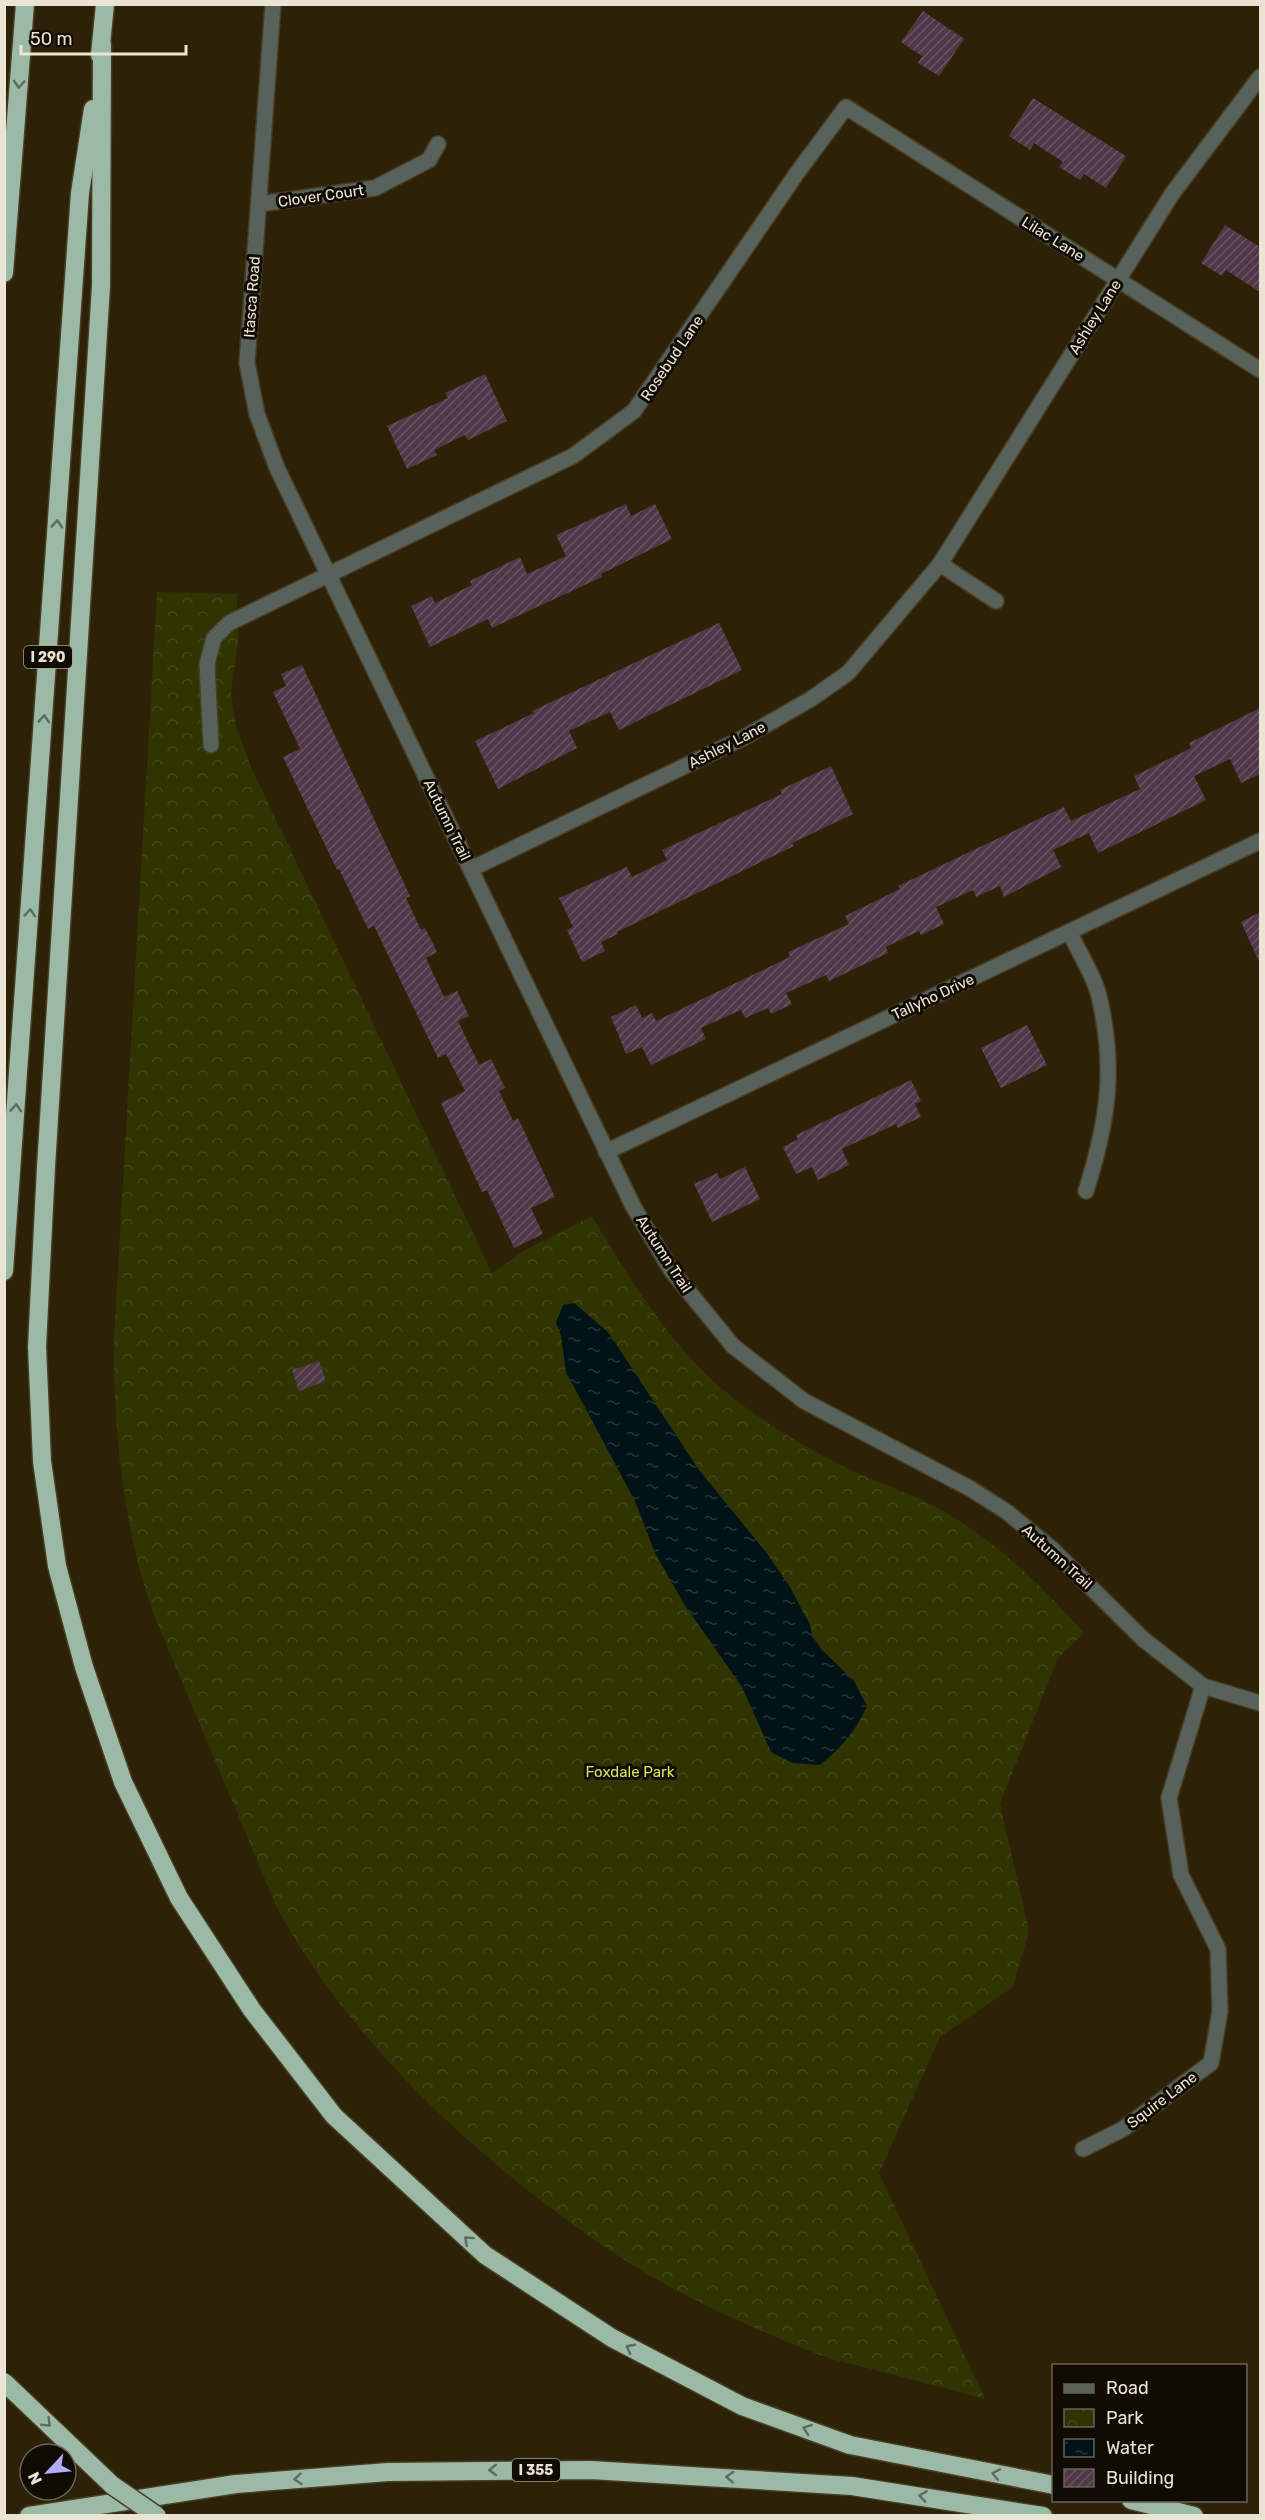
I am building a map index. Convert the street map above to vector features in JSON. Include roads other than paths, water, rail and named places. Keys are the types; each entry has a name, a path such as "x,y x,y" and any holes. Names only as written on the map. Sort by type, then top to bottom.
{"highway":[{"path":"4,273 25,4"},
{"name":"I 290","path":"4,1271 80,193 102,45 105,4"},
{"path":"102,45 101,286 46,1167 37,1347 42,1461 57,1566 84,1667 123,1782 179,1898 258,2019 334,2116 484,2255 612,2338 742,2406 850,2445 1052,2485"},
{"path":"4,2382 112,2485 157,2516"},
{"name":"I 355","path":"28,2516 236,2484 388,2472 591,2470 852,2486 1043,2516"},
{"path":"1139,2502 1194,2516"}],"street":[{"name":"Itasca Road","path":"273,4 247,363 257,414 277,468 329,574"},
{"name":"Ashley Lane","path":"471,869 743,738 811,699 848,673 940,564 1172,194 1260,77"},
{"name":"Lilac Lane","path":"846,107 1260,370"},
{"name":"Rosebud Lane","path":"211,745 207,664 214,638 229,623 573,456 634,411 797,173 846,107"},
{"name":"Clover Court","path":"259,204 375,188 429,160 438,144"},
{"path":"940,564 996,601"},
{"name":"Autumn Trail","path":"329,574 633,1206 671,1270 733,1346 804,1401 972,1489 1007,1512 1052,1549 1143,1639 1203,1686 1260,1703"},
{"name":"Tallyho Drive","path":"606,1152 1260,841"},
{"path":"1070,933 1098,994 1110,1072 1101,1143 1086,1191"},
{"name":"Squire Lane","path":"1083,2149 1123,2129 1211,2063 1220,2011 1218,1949 1181,1875 1168,1798 1203,1686"}],"water":[{"path":"574,1303 608,1332 699,1470 766,1552 790,1587 810,1625 812,1636 822,1650 854,1681 867,1706 847,1738 820,1765 792,1763 771,1752 742,1687 684,1604 655,1553 635,1501 566,1372 561,1336 556,1322 563,1305"}],"park label":[{"name":"Foxdale Park","path":"630,1772"}]}
